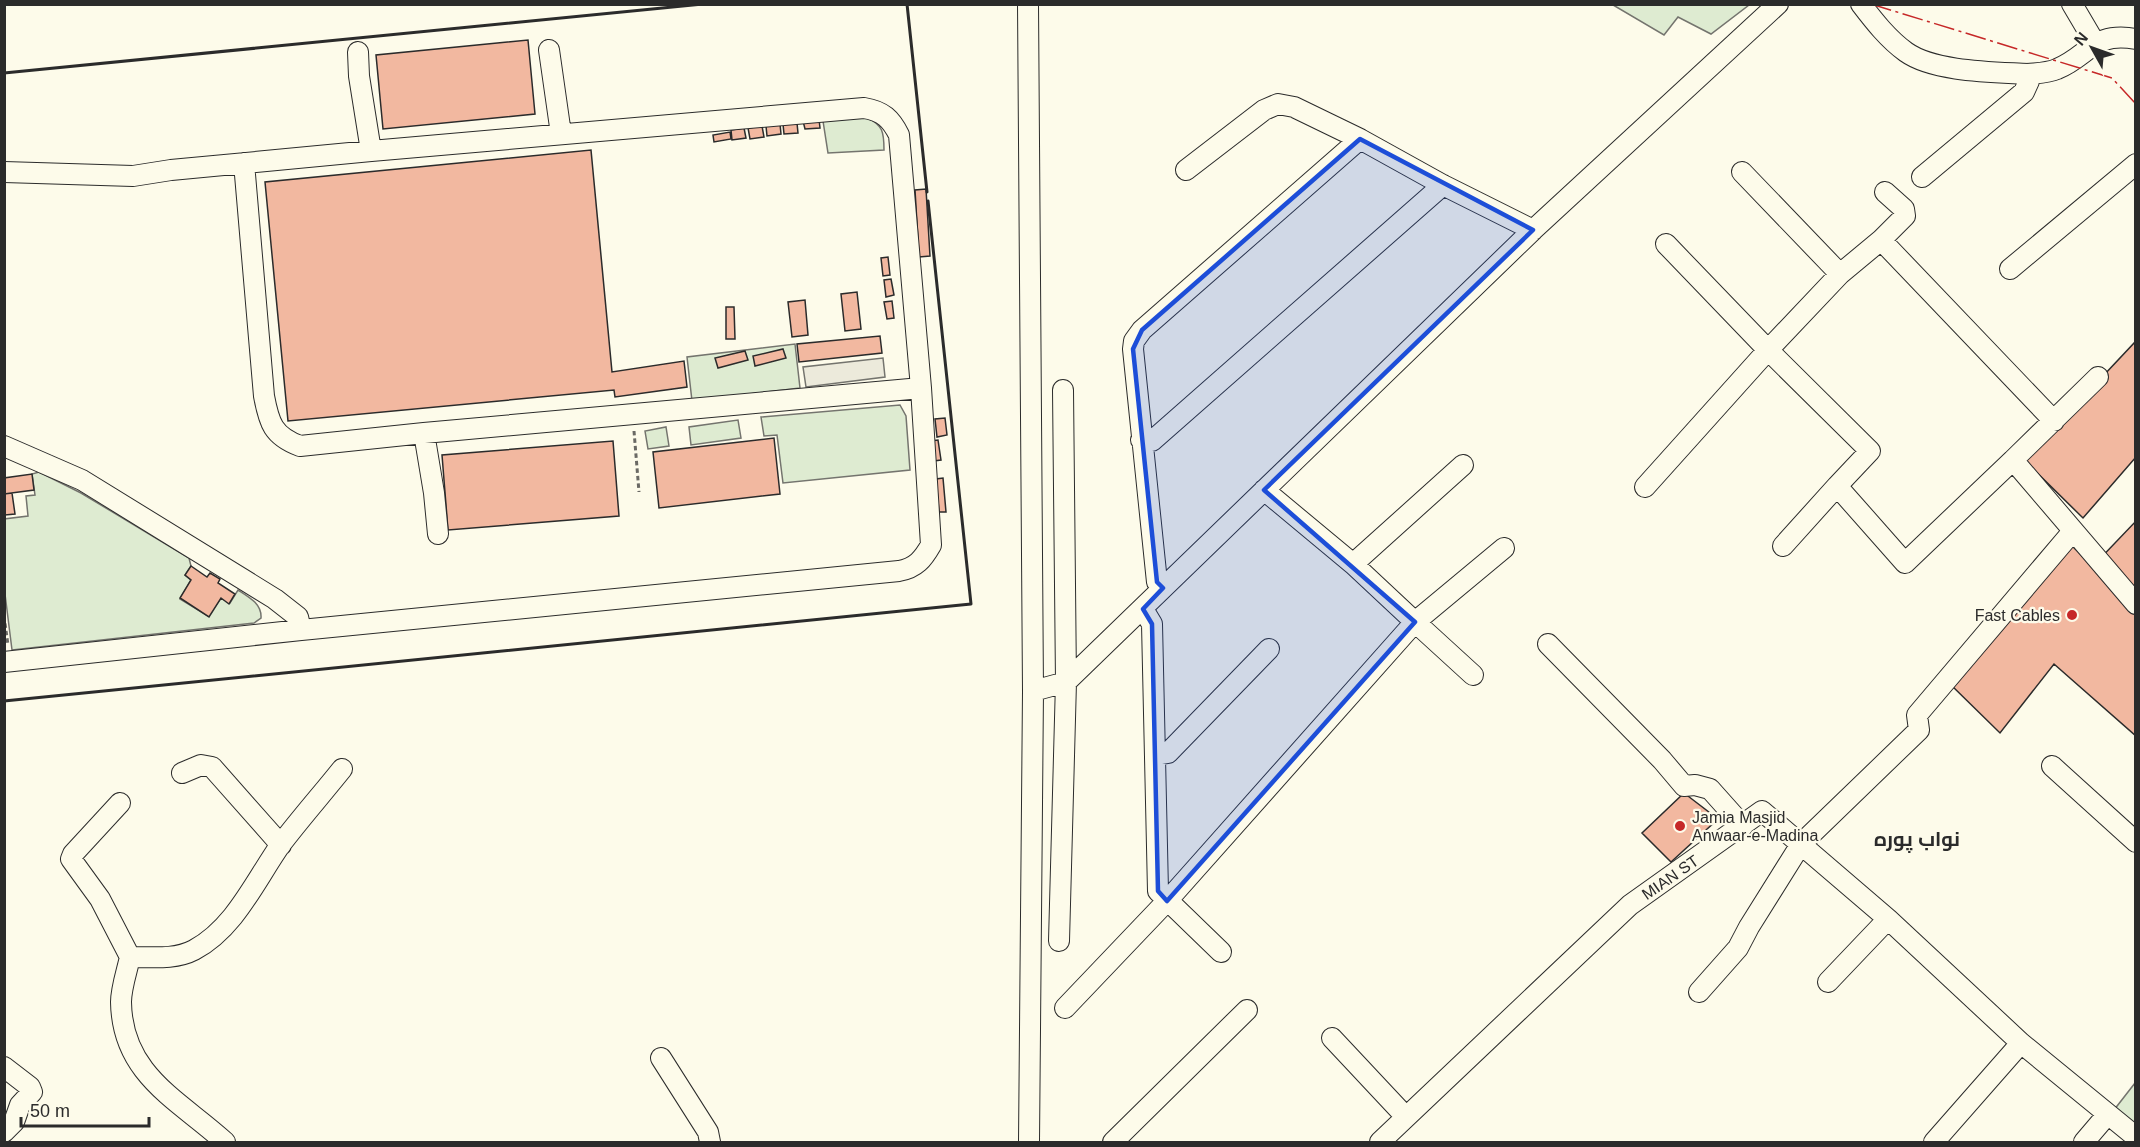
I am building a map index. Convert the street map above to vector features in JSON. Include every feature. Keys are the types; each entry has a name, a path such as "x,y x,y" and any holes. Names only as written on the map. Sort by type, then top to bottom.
{"street":[{"path":"1028,4 1033,691 1029,1143"},
{"path":"1033,691 1066,682 1533,230 1778,4"},
{"path":"1861,4 1882,30 1907,53 1923,61 1951,68 2028,74 2046,73 2059,69 2095,43 2115,38 2136,39"},
{"path":"2072,4 2095,43"},
{"path":"549,50 561,134"},
{"path":"358,52 359,76 371,151"},
{"path":"1922,177 2024,92 2028,74"},
{"path":"1186,170 1264,110 1278,104 1293,107 1360,139 1443,185 1533,230"},
{"path":"4,172 133,176 171,170 561,134 864,108 875,110 893,122 899,135 921,388 931,545 924,558 911,569 7,662"},
{"path":"1163,588 1157,582 1141,440 1133,349 1137,335 1360,139"},
{"path":"244,163 264,396 272,427 287,441 300,446 921,388"},
{"path":"2010,269 2136,164"},
{"path":"1742,172 1840,274"},
{"path":"1141,440 1152,441 1443,185"},
{"path":"1645,487 1840,274 1881,240 1905,216 1904,210 1884,192"},
{"path":"1881,240 2054,421"},
{"path":"1666,244 1870,451 1783,546"},
{"path":"1837,486 1905,563 2098,377"},
{"path":"1059,941 1066,682 1064,390"},
{"path":"424,433 438,534"},
{"path":"4,446 82,480 276,599 298,617 301,630"},
{"path":"2013,460 2136,604"},
{"path":"1353,564 1462,465"},
{"path":"1264,490 1353,564 1473,675"},
{"path":"1699,992 1738,948 1801,844 1919,730 1917,715 2073,531"},
{"path":"1065,1008 1167,901 1414,622 1504,548"},
{"path":"1143,609 1152,624 1158,891 1221,952"},
{"path":"1548,644 1662,760 1684,786 1695,785 1710,789 1743,826"},
{"path":"1156,756 1168,753 1269,649"},
{"path":"182,773 201,765 212,767 281,845"},
{"path":"2052,766 2136,842"},
{"path":"130,957 176,957 193,951 224,927 281,845 342,769"},
{"path":"120,803 71,859 100,899 130,957 121,1000 123,1029 129,1045 159,1089 225,1143"},
{"name":"MIAN ST","path":"1380,1143 1630,905 1762,811 1888,919 2021,1043 2136,1137"},
{"path":"1828,982 1888,919"},
{"path":"1113,1143 1247,1010"},
{"path":"1332,1038 1406,1117"},
{"path":"1934,1143 2021,1043"},
{"path":"662,1058 708,1132 710,1143"},
{"path":"4,1067 30,1087 32,1092 21,1105 14,1122 4,1132"},
{"path":"2084,1143 2107,1115"}],"path":[{"path":"1641,4 1656,4"},
{"path":"633,414 639,492"},
{"path":"4,616 7,662"}],"highlighted area":[{"path":"1360,139 1533,230 1264,490 1415,622 1167,901 1158,891 1152,624 1143,609 1163,588 1157,582 1133,349 1142,330"}],"green space":[{"path":"1613,5 1749,5 1711,34 1678,17 1664,35"},
{"path":"866,117 879,126 884,138 884,150 828,153 823,121"},
{"path":"795,344 800,388 692,401 687,357"},
{"path":"900,405 906,416 910,470 783,483 777,435 764,436 761,417"},
{"path":"738,420 741,438 691,445 689,427"},
{"path":"666,427 669,446 648,449 645,431"},
{"path":"39,472 81,493 189,558 191,566 185,575 191,580 180,599 208,616 221,598 230,603 238,590 257,605 261,618 254,623 12,650 4,586 4,519 28,516 26,496 35,495 32,474"},
{"path":"2135,1083 2135,1128 2114,1110"}],"shaded area":[{"path":"883,358 885,377 806,387 803,367"}],"building":[{"path":"528,40 535,114 383,129 376,55"},
{"path":"819,119 820,128 805,129 803,121"},
{"path":"797,123 798,133 784,134 783,124"},
{"path":"780,124 781,134 767,136 766,126"},
{"path":"762,126 764,137 750,139 748,128"},
{"path":"744,128 746,138 732,140 731,130"},
{"path":"730,132 731,139 714,142 713,135"},
{"path":"591,150 612,372 684,361 687,387 615,397 614,390 288,421 265,182"},
{"path":"926,189 930,256 919,257 915,190"},
{"path":"888,257 890,275 883,276 881,258"},
{"path":"891,279 894,295 886,297 884,280"},
{"path":"857,292 861,329 845,331 841,294"},
{"path":"805,300 808,335 792,337 788,302"},
{"path":"892,301 894,318 887,319 884,302"},
{"path":"726,307 734,307 735,339 726,339"},
{"path":"880,336 882,353 799,362 797,344"},
{"path":"2136,341 2136,457 2083,518 2024,460"},
{"path":"783,349 786,358 755,366 753,356"},
{"path":"745,351 748,360 718,368 715,358"},
{"path":"945,418 947,435 937,437 935,419"},
{"path":"774,438 780,494 659,508 653,452"},
{"path":"938,440 941,460 934,461 930,441"},
{"path":"613,441 619,516 448,530 442,455"},
{"path":"32,474 34,490 4,494 4,478"},
{"path":"943,478 946,512 939,512 936,479"},
{"path":"12,493 15,514 5,515 4,494"},
{"name":"Fast Cables","path":"2136,521 2136,736 2054,664 2000,733 1949,683 2070,544 2093,566"},
{"path":"191,566 207,577 210,573 220,579 218,583 235,594 229,604 221,598 209,617 180,598 191,580 185,575"},
{"name":"Jamia Masjid Anwaar-e-Madina","path":"1684,793 1718,819 1671,862 1642,833"}],"wall":[{"path":"4,73 703,4"},
{"path":"907,4 927,192"},
{"path":"4,701 971,604 928,201"}],"power":[{"path":"1871,4 2112,78 2136,104"}],"place":[{"name":"Fast Cables","path":"2072,615"},
{"name":"Jamia Masjid Anwaar-e-Madina","path":"1680,826"}],"district":[{"name":"نواب پورہ","path":"1917,839"}]}
